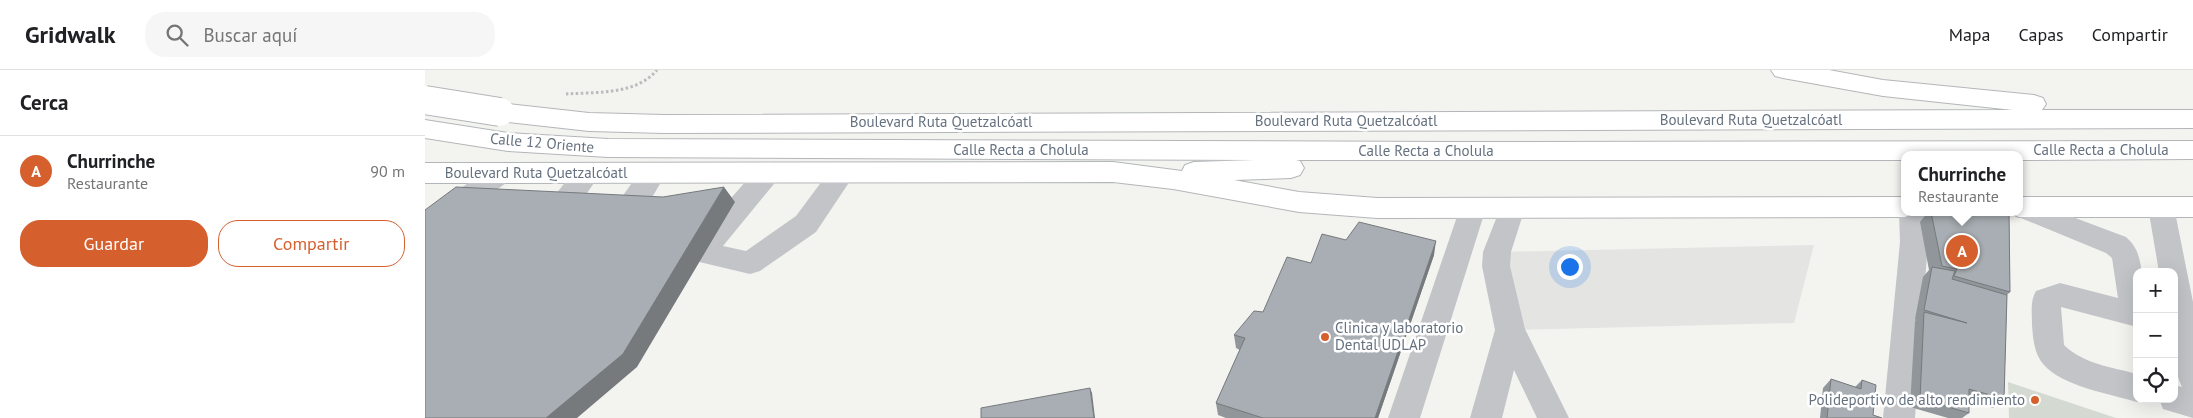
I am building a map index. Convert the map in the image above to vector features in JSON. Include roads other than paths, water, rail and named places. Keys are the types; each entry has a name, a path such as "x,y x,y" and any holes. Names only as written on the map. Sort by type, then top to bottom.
{"main road":[{"path":"1783,70 1883,88 2056,106 2101,120"},
{"name":"Calle 12 Oriente","path":"425,100 500,112"},
{"name":"Boulevard Ruta Quetzalcóatl","path":"500,112 589,122 635,124 1176,121 2193,120"},
{"name":"Calle 12 Oriente","path":"425,129 508,142 557,146 657,161"},
{"name":"Calle Recta a Cholula","path":"657,161 1451,151 2193,150"},
{"path":"1113,172 1186,172 1304,167 1451,151"},
{"name":"Boulevard Ruta Quetzalcóatl","path":"425,173 587,172 657,161 769,172 1113,172 1173,180 1263,197 1319,204 1377,208 1901,207"},
{"path":"2023,207 2193,207"}],"street":[{"path":"550,215 603,229 628,208 657,161"},
{"path":"528,234 561,206 587,172"},
{"path":"769,172 701,252 750,263 805,224 843,172"},
{"path":"425,228 501,173"},
{"path":"2161,207 2172,268"},
{"path":"1404,418 1473,208"},
{"path":"1512,208 1497,252 1496,266 1510,330 1553,418"},
{"path":"2023,208 2116,245 2125,253 2136,313"},
{"path":"1899,418 1914,242 1913,216"},
{"path":"2133,314 2060,295 2046,299 2049,348 2057,359 2073,369 2133,387"},
{"path":"2178,313 2179,327 2193,378"},
{"path":"1486,418 1510,330"},
{"path":"2178,400 2193,404"}],"place":[{"name":"Churrinche","path":"1962,251"},
{"name":"Clinica y laboratorio Dental UDLAP","path":"1325,337"},
{"name":"Polideportivo de alto rendimiento","path":"2035,400"}]}
